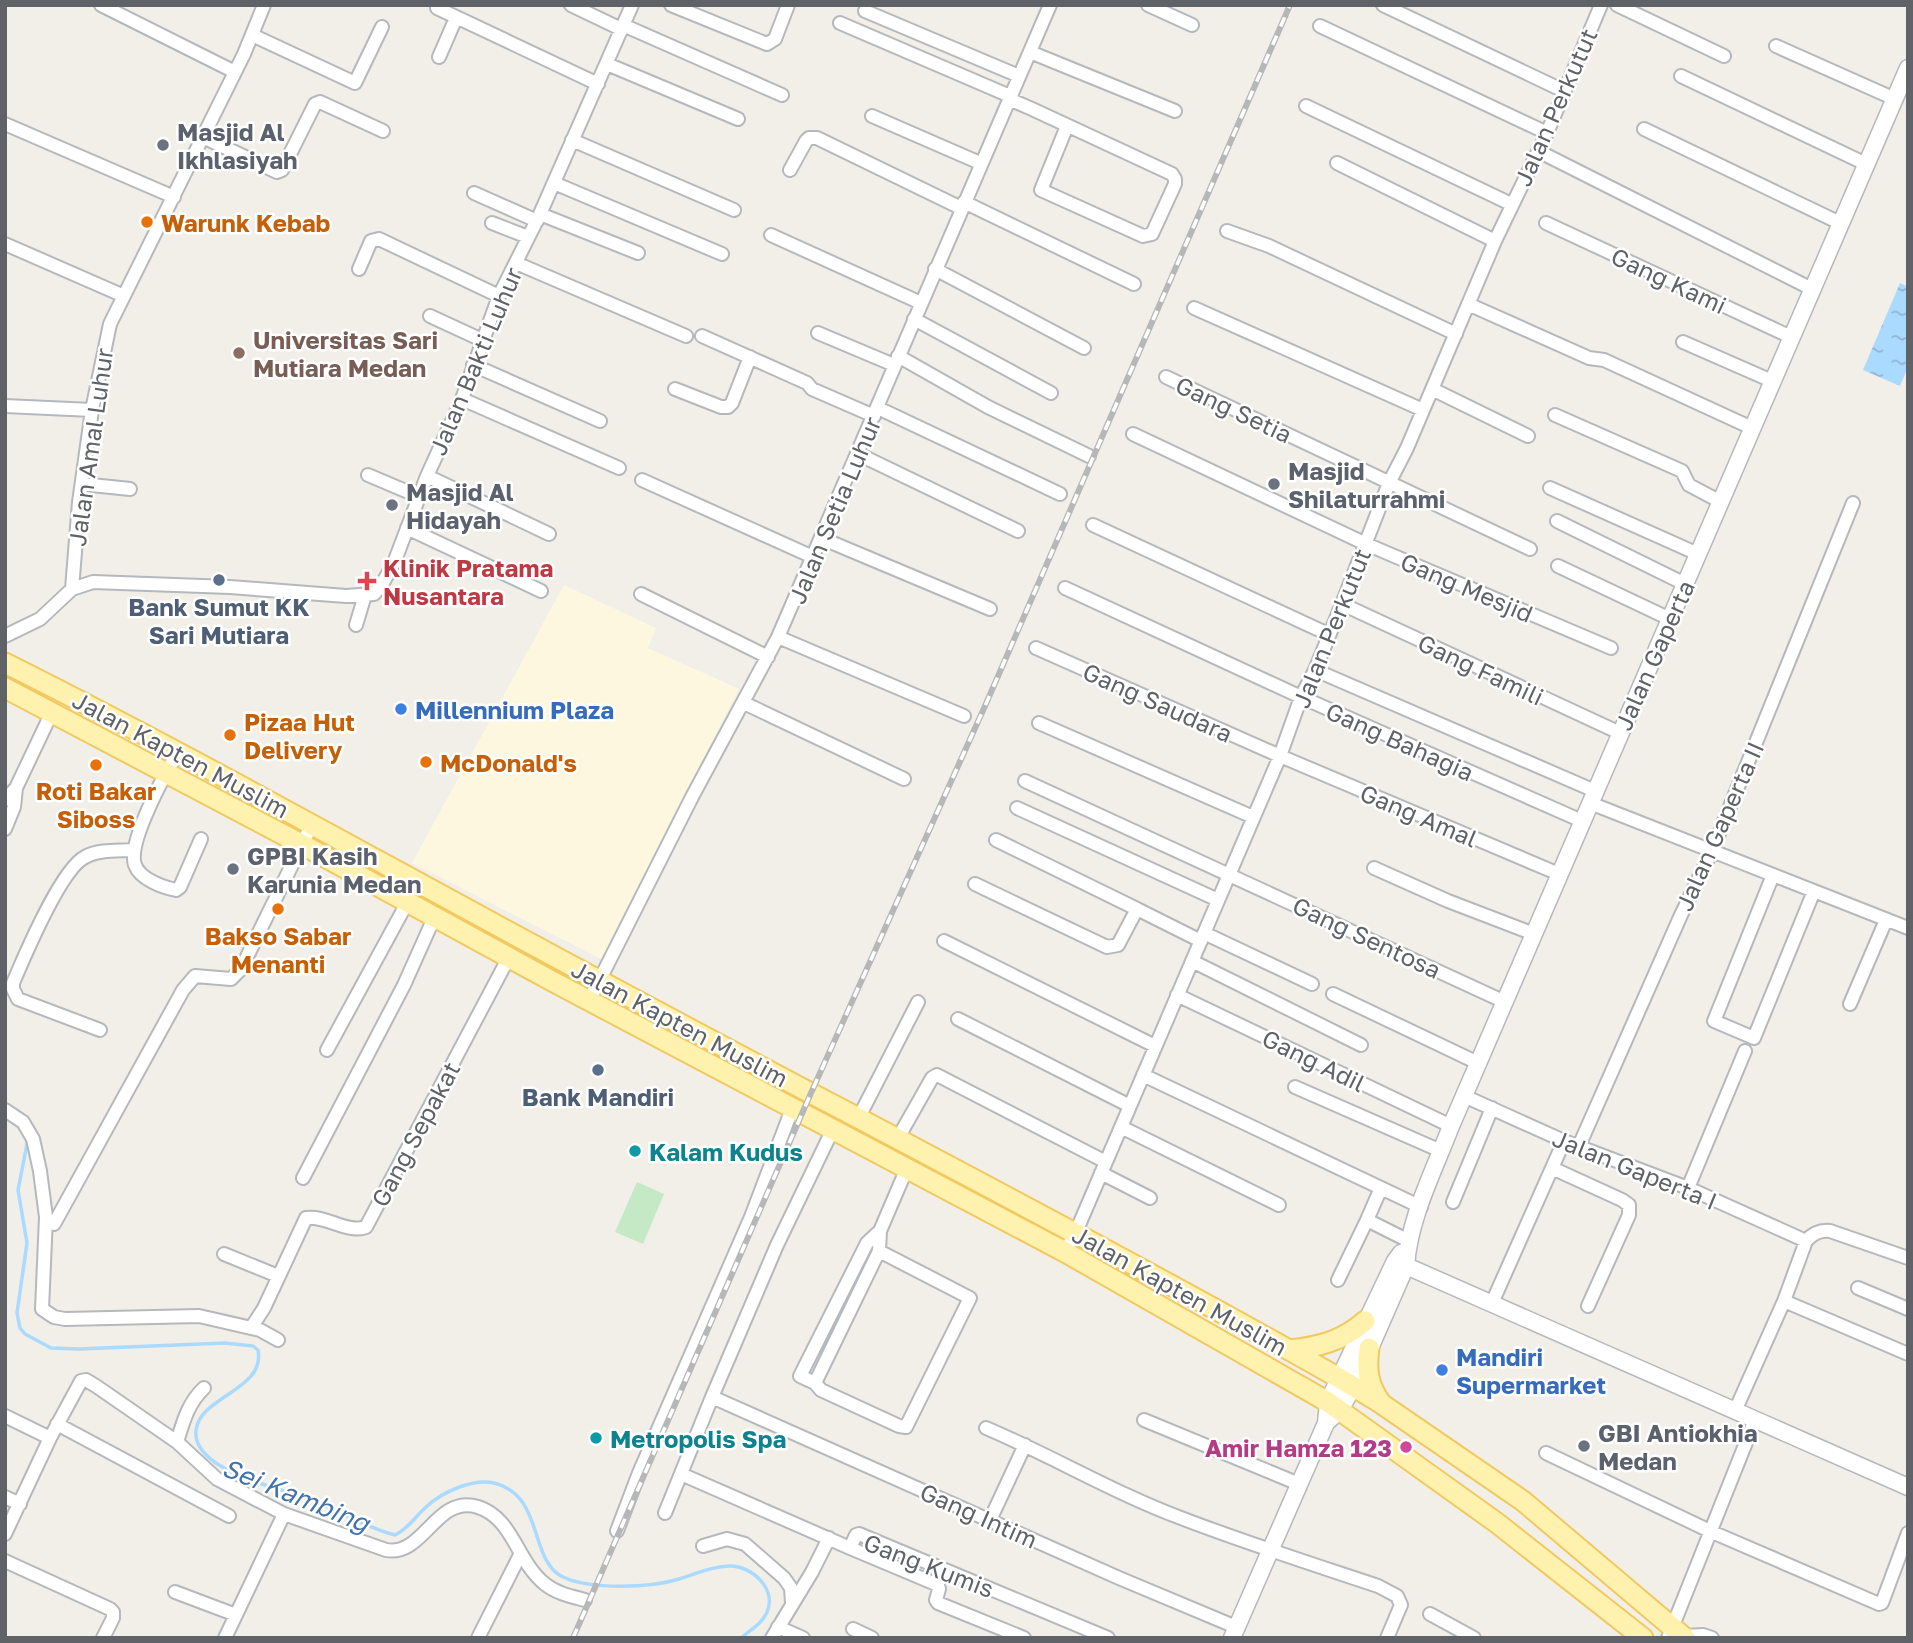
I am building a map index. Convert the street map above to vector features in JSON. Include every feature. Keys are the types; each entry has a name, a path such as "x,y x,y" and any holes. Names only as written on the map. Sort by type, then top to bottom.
{"main road":[{"name":"Jalan Kapten Muslim","path":"5,663 1076,1232 1346,1383 1523,1501 1678,1634"},
{"name":"Jalan Kapten Muslim","path":"5,688 1065,1252 1334,1406 1497,1523 1643,1638"},
{"path":"1289,1350 1331,1343 1365,1321"},
{"path":"1369,1348 1369,1382 1381,1404"}],"street":[{"path":"102,5 235,72"},
{"name":"Jalan Amal Luhur","path":"72,589 92,410 110,324 235,72 264,5"},
{"path":"571,5 782,95"},
{"name":"Jalan Bakti Luhur","path":"365,596 374,594 394,563 427,477 462,399 499,296 539,217 632,5"},
{"path":"671,5 767,44 775,39 788,5"},
{"name":"Jalan Setia Luhur","path":"589,1001 692,797 778,637 1050,5"},
{"path":"1148,5 1192,25"},
{"path":"1383,5 1564,91"},
{"name":"Jalan Perkutut","path":"1065,1252 1076,1232 1280,756 1301,697 1315,670 1389,483 1511,204 1547,133 1601,5"},
{"path":"1618,5 1724,56"},
{"path":"437,8 598,84"},
{"path":"865,11 1019,76"},
{"path":"439,57 456,18"},
{"path":"840,23 1010,98 1174,176 1175,184 1152,234 1143,236 1041,190 1067,126"},
{"path":"1320,26 1547,133"},
{"path":"252,35 355,83 382,27"},
{"path":"1776,46 1895,99"},
{"path":"1030,52 1175,111"},
{"path":"607,64 738,119"},
{"name":"Jalan Gaperta","path":"1299,1484 1325,1423 1346,1383 1369,1348 1451,1126 1908,68"},
{"path":"1681,76 1866,164"},
{"path":"203,137 277,172 282,170 315,103 320,102 383,131"},
{"path":"1306,106 1511,204"},
{"path":"872,116 980,163"},
{"path":"5,124 174,197"},
{"path":"1644,129 1840,223"},
{"path":"790,170 806,141 809,138 817,138 1134,284"},
{"path":"572,140 734,210"},
{"path":"1538,151 1812,289"},
{"path":"1337,163 1495,242"},
{"path":"554,183 722,254"},
{"path":"474,193 638,253"},
{"path":"492,223 528,237"},
{"name":"Gang Kami","path":"1546,223 1791,337"},
{"path":"1227,231 1269,246 1456,334"},
{"path":"771,235 920,303"},
{"path":"359,269 371,241 379,239 499,296"},
{"path":"5,244 124,296"},
{"path":"516,263 686,336"},
{"path":"935,269 1084,348"},
{"path":"1468,304 1589,358 1604,360 1752,428"},
{"path":"1194,308 1423,410"},
{"path":"430,316 482,340"},
{"path":"914,319 1051,393"},
{"path":"818,333 896,361 1089,456"},
{"path":"702,336 807,383 812,389 876,412 1060,494"},
{"path":"1683,342 1772,381"},
{"path":"675,389 721,407 728,407 750,357"},
{"path":"473,365 600,421"},
{"name":"Gang Setia","path":"1166,377 1530,549"},
{"path":"1432,388 1528,436"},
{"path":"462,399 619,468"},
{"path":"5,405 92,410"},
{"path":"1555,415 1682,471 1689,485 1721,502"},
{"name":"Gang Mesjid","path":"1133,434 1366,544 1611,648"},
{"path":"858,454 1018,531"},
{"path":"368,475 420,498"},
{"path":"427,477 549,534"},
{"path":"642,480 813,557"},
{"path":"82,484 130,489"},
{"path":"1550,488 1698,554"},
{"name":"Jalan Gaperta II","path":"1579,1146 1712,851 1853,503"},
{"path":"1557,521 1685,584"},
{"path":"1093,524 1328,634"},
{"path":"407,528 541,591"},
{"path":"821,538 990,609"},
{"path":"1558,566 1670,619"},
{"path":"5,636 40,619 72,589 93,582 365,596 356,625"},
{"name":"Gang Bahagia","path":"1065,588 1301,697 1582,821"},
{"path":"641,594 768,657"},
{"name":"Gang Famili","path":"1342,604 1620,733"},
{"path":"778,637 964,716"},
{"name":"Gang Saudara","path":"1036,648 1280,756"},
{"path":"1315,670 1712,851 1908,928"},
{"path":"744,703 904,779"},
{"path":"5,800 16,788 52,712"},
{"path":"1039,723 1253,817"},
{"path":"178,753 166,772 133,850 134,863 143,877 173,890 180,887 201,839"},
{"name":"Gang Amal","path":"1280,756 1559,874"},
{"name":"Gang Sentosa","path":"1025,781 1505,1002"},
{"path":"5,829 15,807 16,788"},
{"path":"1017,808 1218,900"},
{"path":"54,1224 183,990 195,976 231,979 241,970 312,824"},
{"path":"996,841 1137,909 1312,984"},
{"path":"100,1030 18,999 13,983 33,935 74,865 95,853 133,850"},
{"path":"1374,868 1448,901 1534,934"},
{"path":"1773,875 1714,1021 1754,1038 1814,891"},
{"path":"975,884 1107,947 1118,944 1137,909"},
{"path":"327,1050 407,903"},
{"path":"303,1178 404,985 434,918"},
{"path":"1850,1004 1886,920"},
{"path":"944,941 1155,1046"},
{"name":"Gang Sepakat","path":"251,1328 264,1308 306,1219 323,1219 355,1229 366,1227 509,957"},
{"path":"1192,961 1361,1045"},
{"path":"1333,994 1478,1063"},
{"name":"Gang Adil","path":"1177,995 1451,1126"},
{"path":"859,1117 918,1002"},
{"path":"958,1019 1130,1106"},
{"path":"1688,1188 1745,1051"},
{"path":"898,1138 932,1078 937,1075 1103,1167 1150,1198"},
{"path":"1143,1075 1421,1207"},
{"path":"1295,1087 1441,1151"},
{"name":"Jalan Gaperta I","path":"1464,1096 1564,1141 1688,1188 1806,1241"},
{"path":"1453,1202 1492,1108"},
{"path":"617,1531 639,1473 751,1217 792,1109"},
{"path":"5,1110 23,1122 36,1150 46,1217 42,1309 48,1314 65,1318 215,1318 272,1335 278,1340"},
{"path":"1121,1127 1279,1205"},
{"path":"665,1513 717,1399 777,1245 833,1129"},
{"path":"1492,1303 1564,1141"},
{"path":"815,1383 879,1251 880,1231 907,1168"},
{"path":"1552,1168 1622,1199 1629,1205 1629,1215 1588,1306"},
{"path":"1338,1280 1381,1188"},
{"path":"1367,1220 1408,1243"},
{"path":"879,1251 968,1295 970,1300 906,1427 821,1390 815,1383 800,1376 867,1243 880,1231"},
{"path":"1735,1411 1784,1300 1806,1241 1816,1233 1830,1231 1908,1258"},
{"path":"224,1254 278,1276"},
{"path":"1400,1263 1908,1487"},
{"name":"Jalan Gaperta","path":"1346,1383 1365,1321 1400,1263"},
{"path":"847,1283 860,1290"},
{"path":"1858,1288 1908,1309"},
{"path":"1784,1300 1908,1354"},
{"path":"827,1322 842,1329"},
{"path":"814,1348 829,1355"},
{"path":"5,1534 57,1424 78,1385 86,1380 177,1442 217,1479 284,1514 396,1552 406,1548 450,1508 462,1505 477,1507 494,1514 502,1522 520,1555 544,1583 561,1594 584,1600"},
{"path":"177,1442 187,1411 204,1388"},
{"name":"Gang Intim","path":"717,1399 1234,1632"},
{"path":"5,1416 50,1438"},
{"path":"1144,1420 1299,1484 1234,1632"},
{"path":"1712,1638 1678,1634 1712,1532 1755,1420"},
{"path":"57,1424 229,1516"},
{"path":"986,1429 1180,1518 1378,1586 1397,1597 1401,1605 1387,1638"},
{"path":"990,1520 1025,1445"},
{"path":"1546,1453 1712,1532 1879,1604 1882,1603 1908,1533"},
{"name":"Gang Kumis","path":"681,1474 850,1548 859,1534 1108,1638"},
{"path":"5,1497 20,1504"},
{"path":"227,1637 284,1514"},
{"path":"803,1638 775,1632 812,1572 829,1538"},
{"path":"704,1546 727,1539 744,1544 784,1578 790,1588 792,1603"},
{"path":"850,1548 938,1585 938,1603 1024,1638"},
{"path":"478,1638 520,1555"},
{"path":"5,1561 110,1609 113,1618 103,1638"},
{"path":"175,1592 236,1615"},
{"path":"1430,1614 1474,1638"},
{"path":"853,1629 872,1638"}],"shaded area":[{"path":"564,585 656,628 648,648 739,689 601,959 412,863"}],"green space":[{"path":"637,1182 664,1194 643,1244 615,1232"}],"water":[{"path":"1900,283 1908,287 1908,367 1900,386 1863,370"}],"waterway":[{"name":"Sei Kambing","path":"28,1139 18,1190 27,1243 17,1313 20,1328 25,1334 51,1348 225,1343 253,1346 258,1350 258,1364 252,1375 208,1409 200,1418 196,1430 198,1444 208,1457 223,1467 395,1535 433,1501 449,1491 467,1484 494,1483 510,1490 521,1501 529,1514 545,1557 552,1569 563,1577 589,1584 621,1586 667,1582 723,1566 738,1567 754,1574 765,1587 769,1603 763,1620 741,1638"}],"railway":[{"path":"573,1638 811,1093 985,706 1290,5"}],"place":[{"name":"Masjid Al Ikhlasiyah","path":"163,145"},
{"name":"Warunk Kebab","path":"147,222"},
{"name":"Universitas Sari Mutiara Medan","path":"239,353"},
{"name":"Masjid Shilaturrahmi","path":"1274,484"},
{"name":"Masjid Al Hidayah","path":"392,505"},
{"name":"Bank Sumut KK Sari Mutiara","path":"219,580"},
{"name":"Klinik Pratama Nusantara","path":"367,581"},
{"name":"Millennium Plaza","path":"401,709"},
{"name":"Pizaa Hut Delivery","path":"230,735"},
{"name":"McDonald's","path":"426,762"},
{"name":"Roti Bakar Siboss","path":"96,765"},
{"name":"GPBI Kasih Karunia Medan","path":"233,869"},
{"name":"Bakso Sabar Menanti","path":"278,909"},
{"name":"Bank Mandiri","path":"598,1070"},
{"name":"Kalam Kudus","path":"635,1151"},
{"name":"Mandiri Supermarket","path":"1442,1370"},
{"name":"Metropolis Spa","path":"596,1438"},
{"name":"GBI Antiokhia Medan","path":"1584,1446"},
{"name":"Amir Hamza 123","path":"1406,1447"}]}
